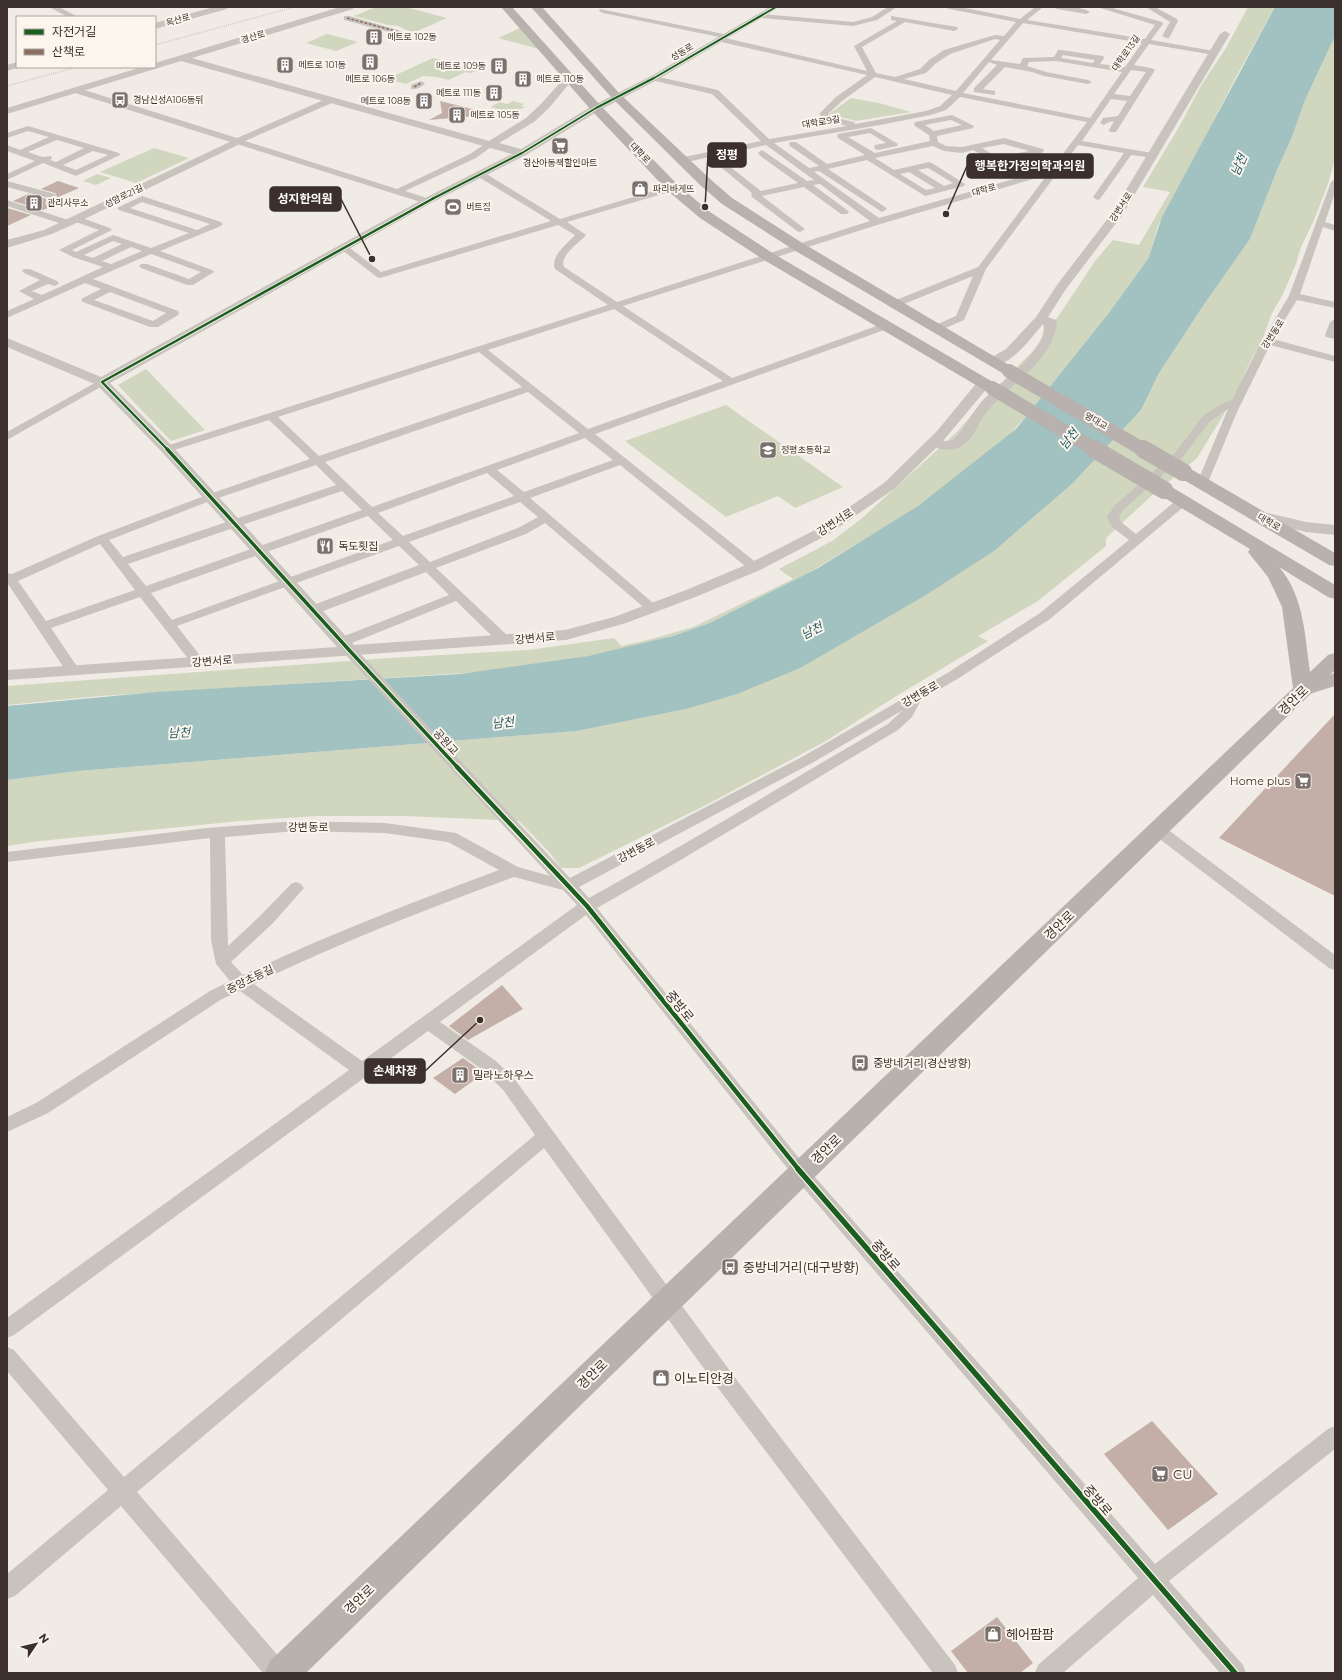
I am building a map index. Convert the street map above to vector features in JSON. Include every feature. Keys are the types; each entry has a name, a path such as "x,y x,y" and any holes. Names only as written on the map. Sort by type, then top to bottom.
{"main road":[{"name":"대학로","path":"506,7 570,77 596,108 673,188 706,215 769,257"},
{"path":"536,7 616,96 704,181 727,201 799,247 994,362"},
{"path":"769,257 1183,501 1335,593"},
{"name":"영대교","path":"994,362 1203,483"},
{"name":"대학로","path":"1203,483 1335,561"},
{"path":"1244,538 1277,576 1291,607 1303,690 1335,679"},
{"name":"경안로","path":"282,1673 1335,659"}],"street":[{"path":"53,7 72,16"},
{"name":"옥산로","path":"156,26 224,7"},
{"name":"경산로","path":"156,66 350,7"},
{"path":"611,7 603,11 957,94 1092,121"},
{"name":"성동로","path":"102,382 427,201 522,152 616,96 654,78 776,7"},
{"path":"761,16 853,24 867,22 893,7"},
{"path":"949,7 1021,21 1214,53"},
{"name":"대학로9길","path":"682,160 768,142 856,130 943,108 950,104 1021,21 1039,7"},
{"path":"1047,7 1034,17 1090,28 1087,32"},
{"path":"1057,7 1086,12"},
{"name":"대학로13길","path":"1057,171 1077,146 1092,121 1159,24 1101,7"},
{"path":"1150,7 1174,21 1166,36"},
{"path":"881,15 954,29"},
{"path":"347,18 403,33"},
{"path":"873,75 858,46 903,20"},
{"name":"강변서로","path":"994,362 1011,352 1041,319 1061,288 1117,214 1225,34"},
{"path":"896,80 922,71 947,52 995,37 1005,39"},
{"path":"1022,67 1026,60 1056,59 1061,52 1100,58 1095,66 1128,69 1152,68 1113,130"},
{"path":"181,58 522,152"},
{"path":"986,61 1022,67 1044,74 1088,82"},
{"path":"1003,64 977,90 1019,98"},
{"path":"7,111 149,68"},
{"path":"873,75 839,99 823,114 830,119 856,130 875,144 894,151"},
{"path":"397,192 473,156 530,120 534,113 557,88 570,77"},
{"path":"654,78 715,92 768,142 878,222"},
{"path":"75,90 427,201"},
{"path":"1109,96 1132,99"},
{"path":"238,141 331,100"},
{"path":"807,171 868,155 894,151 933,138 954,130 970,126 952,117 918,124 933,138 944,148 962,150 1004,140 1040,150 984,163"},
{"path":"1104,123 1106,120 1120,118"},
{"path":"937,120 954,130"},
{"path":"7,136 28,128 116,155 76,173 44,160 7,148"},
{"path":"875,144 894,144 871,130 856,130 841,136 892,173 926,193 961,184 929,165 892,173"},
{"path":"21,152 56,137"},
{"name":"성암로21길","path":"7,244 48,232 238,141"},
{"path":"993,143 1014,156"},
{"path":"7,177 78,144"},
{"path":"793,144 882,209"},
{"path":"868,155 875,144"},
{"path":"1077,146 1152,156"},
{"path":"974,147 996,160"},
{"path":"56,165 92,148"},
{"path":"1097,198 1129,152"},
{"path":"762,153 844,212"},
{"path":"721,164 760,194"},
{"path":"910,169 943,189"},
{"path":"1045,197 1057,171"},
{"path":"937,328 960,318 980,269 1006,233 1057,171"},
{"name":"대학로","path":"769,257 878,222 1057,171"},
{"path":"1115,172 1118,178 1117,182"},
{"path":"480,174 550,218 560,222 581,235 560,257 558,264 560,269 732,382"},
{"path":"744,196 821,181"},
{"name":"강변동로","path":"1203,483 1226,423 1267,340 1285,315 1294,296 1335,182"},
{"path":"7,184 14,184 52,196"},
{"path":"343,247 380,275 673,188"},
{"path":"760,194 755,195 800,229"},
{"path":"7,315 111,267 181,241 218,224 142,199 122,208 198,233"},
{"path":"7,203 107,230 64,250 111,267"},
{"path":"174,225 194,216"},
{"path":"1321,224 1335,228"},
{"path":"76,255 113,238 209,272 190,282 144,266"},
{"path":"94,261 130,244"},
{"path":"167,449 769,257"},
{"path":"895,304 980,269"},
{"path":"27,271 66,288"},
{"path":"84,279 174,313 154,325 86,300 109,289"},
{"path":"43,299 24,291 48,280"},
{"path":"1294,296 1335,305"},
{"path":"933,443 946,446 956,443 963,436 981,410 1033,361 1051,331 1051,323 1041,319"},
{"path":"1335,322 1330,335 1335,336"},
{"path":"43,626 260,552 886,326"},
{"path":"1267,340 1335,359"},
{"path":"7,342 102,382 167,449 346,646 457,596"},
{"path":"481,349 754,566"},
{"path":"7,437 102,382"},
{"name":"강변서로","path":"7,675 198,662 346,646 504,640 566,634 593,628 653,608 754,566 824,531 889,486 988,386"},
{"path":"73,671 43,626 8,579 102,539 211,497 530,388"},
{"path":"1137,540 1116,524 1114,517 1119,508 1178,456 1206,419 1224,407 1238,401"},
{"path":"270,416 504,640"},
{"path":"169,625 620,461"},
{"path":"489,469 653,608"},
{"path":"120,562 344,486"},
{"name":"강변동로","path":"7,856 217,833 297,826 385,828 452,837 513,871 568,886 801,764 954,675 1045,616 1183,501"},
{"path":"1259,516 1306,527 1335,530"},
{"path":"313,610 522,531 546,517"},
{"path":"102,539 198,662"},
{"name":"공원교","path":"346,646 529,845"},
{"path":"7,1328 587,906 663,864 702,839 893,727 907,716 912,709 916,697"},
{"path":"1158,830 1335,964"},
{"path":"217,833 219,942 223,961 231,973 242,983 362,1070"},
{"name":"중방로","path":"529,845 587,906 801,1173 1235,1673"},
{"name":"중앙초등길","path":"7,1125 42,1108 211,998 348,934 513,871"},
{"path":"223,961 268,919 296,888"},
{"path":"428,1022 490,1066 501,1076 666,1303 816,1504 947,1673"},
{"path":"7,1588 545,1137"},
{"path":"7,1356 278,1673"},
{"path":"1046,1673 1154,1580 1335,1436"}],"green space":[{"path":"376,7 412,7 409,8 447,18 415,32 398,26 388,25 354,16"},
{"path":"1248,7 1275,7 1237,75 1158,226 1148,259 1112,310 1031,411 1009,435 961,474 911,511 805,575 717,620 670,637 601,654 482,672 100,696 7,705 7,686 390,658 529,650 614,638 621,646 693,627 793,579 779,569 832,541 861,519 957,432 984,400 1033,351 1095,261 1113,240 1139,245 1170,192 1143,187 1179,127 1202,84 1226,48"},
{"path":"520,28 539,49 498,38"},
{"path":"327,34 358,42 336,51 306,43"},
{"path":"1335,36 1335,159 1328,184 1314,220 1301,247 1296,264 1282,296 1272,313 1263,338 1247,368 1238,391 1197,458 1149,498 1106,538 1106,546 1038,601 978,636 988,641 893,698 826,741 706,805 579,868 561,868 549,852 519,821 405,816 318,816 240,821 40,841 7,846 7,780 78,771 577,731 686,709 994,551 1072,484 1141,410 1159,373 1203,306 1250,239 1277,170 1292,137 1305,100"},
{"path":"433,58 478,70 471,73 466,72 448,80 437,77 423,76 406,84 387,79"},
{"path":"851,98 879,103 911,112 856,121 829,114"},
{"path":"513,101 524,104 521,106 525,107 512,113 490,107 500,102 507,104"},
{"path":"154,148 189,158 136,183 100,172"},
{"path":"97,174 111,178 96,185 83,181"},
{"path":"146,369 205,430 171,441 118,385"},
{"path":"726,405 843,487 795,508 778,496 726,517 625,441"}],"water":[{"name":"남천","path":"1275,7 1335,7 1335,36 1305,100 1292,137 1277,170 1250,239 1203,306 1159,373 1141,410 1072,484 994,551 926,595 800,668 737,694 686,709 577,731 78,771 7,780 7,706 156,692 460,674 588,656 673,636 712,622 818,568 918,506 1016,429 1109,313 1148,259 1162,217"}],"building":[{"path":"440,101 488,113 488,115 429,120 442,113"},
{"path":"58,181 79,188 56,198 57,196 55,193 41,189"},
{"name":"관리사무소","path":"28,194 51,200 47,202 55,205 43,210 13,201"},
{"path":"7,208 31,215 7,226"},
{"name":"Home plus","path":"1335,714 1335,896 1219,838"},
{"path":"502,985 523,1009 468,1040 449,1026"},
{"name":"밀라노하우스","path":"463,1058 484,1073 455,1094 433,1078"},
{"name":"CU","path":"1152,1421 1218,1494 1168,1530 1104,1454"},
{"name":"헤어팜팜","path":"997,1617 1033,1663 1020,1673 968,1673 951,1651"}],"railway":[{"path":"156,45 294,7"},
{"path":"7,86 73,68"}],"marked path":[{"path":"347,18 403,33"},
{"path":"414,87 421,83"}],"cycle path":[{"path":"776,7 654,78 596,108 522,153 427,201 102,382 167,449 350,651 587,906 801,1173 1235,1673"}],"place":[{"name":"메트로 102동","path":"374,37"},
{"name":"메트로 106동","path":"370,62"},
{"name":"메트로 101동","path":"285,65"},
{"name":"메트로 109동","path":"499,66"},
{"name":"메트로 110동","path":"523,79"},
{"name":"메트로 111동","path":"494,93"},
{"name":"경남신성A106동뒤","path":"120,100"},
{"name":"메트로 108동","path":"424,101"},
{"name":"메트로 105동","path":"457,115"},
{"name":"경산아동책할인마트","path":"560,146"},
{"name":"파리바게뜨","path":"640,189"},
{"name":"관리사무소","path":"34,203"},
{"name":"버트짐","path":"453,207"},
{"name":"정평","path":"705,207"},
{"name":"행복한가정의학과의원","path":"946,214"},
{"name":"성지한의원","path":"372,259"},
{"name":"정평초등학교","path":"768,450"},
{"name":"독도횟집","path":"325,546"},
{"name":"Home plus","path":"1303,781"},
{"name":"손세차장","path":"480,1020"},
{"name":"중방네거리(경산방향)","path":"860,1063"},
{"name":"밀라노하우스","path":"460,1075"},
{"name":"중방네거리(대구방향)","path":"730,1267"},
{"name":"이노티안경","path":"661,1378"},
{"name":"CU","path":"1160,1474"},
{"name":"헤어팜팜","path":"993,1634"}]}
